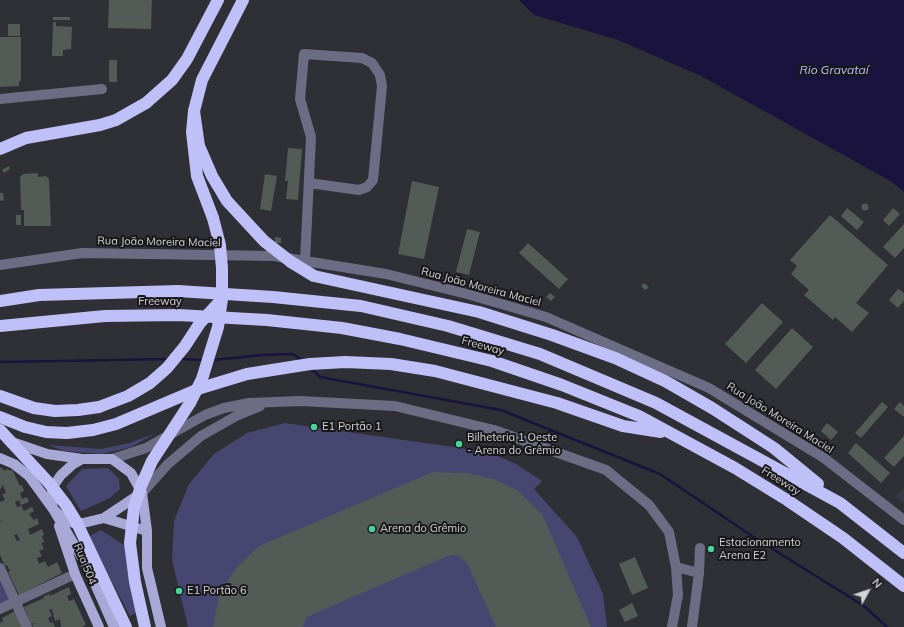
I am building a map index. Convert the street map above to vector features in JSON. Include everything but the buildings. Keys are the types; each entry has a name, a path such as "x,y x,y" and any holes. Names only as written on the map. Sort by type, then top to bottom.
{"highway":[{"path":"0,149 26,138 100,126 132,112 160,92 172,80 187,59 218,0"},
{"path":"144,627 131,555 130,543 134,508 141,486 152,461 190,403 202,379 218,327 222,299 220,245 213,218 197,176 193,148 194,111 202,80 243,0"},
{"path":"194,111 199,146 212,176 227,201 264,241 291,262 314,276 479,312 552,335 615,358 665,381 712,408 774,448 840,503"},
{"name":"Freeway","path":"0,301 39,295 178,291 320,301 361,306 448,326 540,354 656,403 840,503 904,553"},
{"path":"0,396 34,408 55,411 99,407 128,396 150,383 167,368 185,346 200,323 222,299"},
{"name":"Freeway","path":"0,326 105,316 178,315 267,320 342,328 400,339 492,361 562,385 638,416 735,468 843,538 904,586"},
{"path":"0,417 25,427 46,432 67,433 93,430 116,424 201,388 247,374 310,364 345,362 391,364 435,371 557,404 623,426 670,433"},
{"path":"0,430 49,483 66,505 77,523 126,627"}],"main road":[{"path":"0,438 47,454 82,459 112,459 131,473 142,493 147,531 147,568 161,627"},
{"path":"0,458 14,464 29,476 53,509 88,568 114,627"},
{"path":"82,459 72,465 54,485 51,496 53,509 64,518 73,523 83,523 104,518 142,493"},
{"name":"Rua 504","path":"53,509 75,574 99,627"},
{"path":"104,518 147,531"}],"street":[{"path":"305,261 311,137 300,100 304,54 362,58 372,62 380,75 382,86 373,180 367,187 359,190 309,184"},
{"path":"0,99 102,90"},
{"name":"Rua João Moreira Maciel","path":"0,265 82,253 274,256 393,276 467,294 546,317 709,388 824,458 904,520"},
{"path":"142,493 168,464 201,436 238,415 276,401"},
{"path":"112,459 146,448 205,415 224,408 249,403 276,401 394,406 494,430 606,470 649,505 669,532 676,567 678,595 672,627"},
{"path":"692,627 699,573 700,548"},
{"path":"676,567 699,573"},
{"path":"0,568 27,627"},
{"path":"0,609 75,574"}],"shaded area":[{"name":"Arena do Grêmio","path":"285,423 488,452 516,464 542,481 534,489 577,537 603,594 607,627 188,627 172,560 174,521 189,484 214,454 247,433"},
{"path":"156,433 131,447 102,454 64,451 48,445 101,449 130,443"},
{"path":"108,468 119,479 120,489 110,498 81,511 66,486 82,469"},
{"path":"904,488 904,504 895,497"},
{"path":"101,530 127,547 140,611 130,616 88,537"},
{"path":"0,575 11,600 0,605"}],"water":[{"name":"Rio Gravataí","path":"519,0 904,0 904,192 892,182 701,76 618,40 534,15"}],"waterway":[{"path":"213,360 263,355 293,354 303,361"},
{"path":"0,362 170,359"},
{"path":"179,359 204,360"},
{"path":"311,368 320,377 501,410 660,474 755,538 864,606 887,627"}],"place":[{"name":"E1 Portão 1","path":"314,427"},
{"name":"Bilheteria 1 Oeste - Arena do Grêmio","path":"459,444"},
{"name":"Arena do Grêmio","path":"372,529"},
{"name":"Estacionamento Arena E2","path":"711,549"},
{"name":"E1 Portão 6","path":"179,591"}]}
